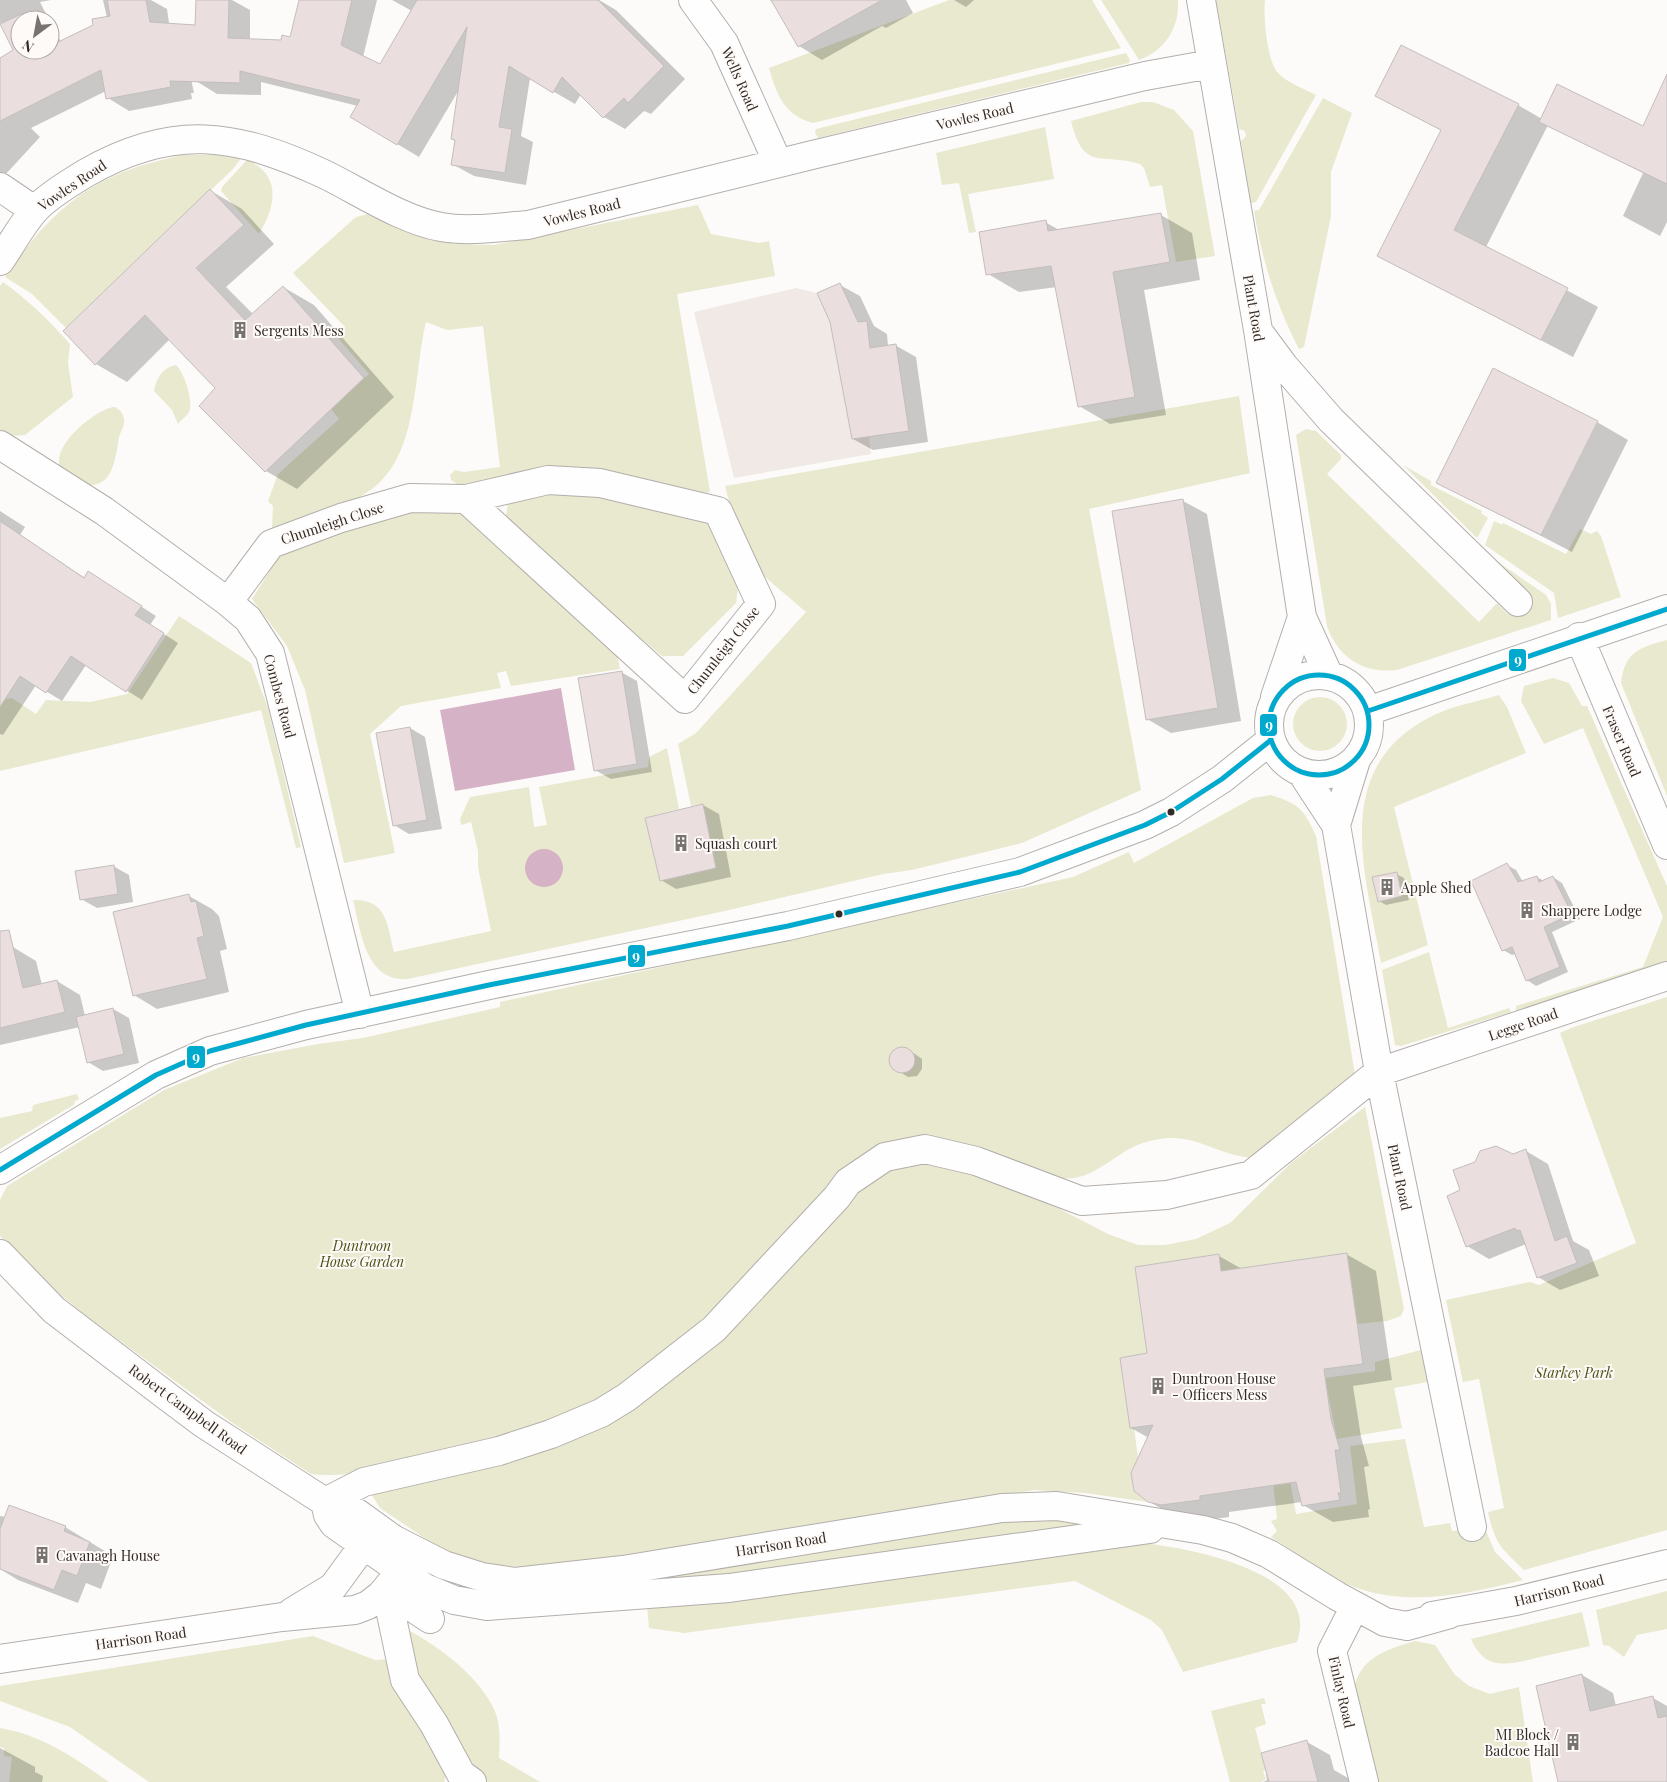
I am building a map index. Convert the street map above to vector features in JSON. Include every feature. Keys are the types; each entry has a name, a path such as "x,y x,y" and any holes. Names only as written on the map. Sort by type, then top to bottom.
{"street":[{"name":"Wells Road","path":"693,0 724,43 778,163"},
{"name":"Plant Road","path":"1201,0 1258,330 1302,617 1329,676"},
{"name":"Vowles Road","path":"0,261 34,210 78,178 113,158 149,145 204,138 265,149 323,174 395,211 441,227 486,228 528,225 778,163 1145,76 1211,64"},
{"path":"0,187 34,210"},
{"path":"1258,330 1284,366 1331,420 1518,602"},
{"name":"Combes Road","path":"0,445 104,511 228,602 248,619 270,653 360,1014"},
{"name":"Chumleigh Close","path":"228,602 271,544 341,518 410,498 466,499 548,480 591,482 718,512 761,604 685,699 466,499"},
{"path":"1368,711 1667,609"},
{"name":"Plant Road","path":"1272,706 1302,617"},
{"name":"Fraser Road","path":"1578,638 1667,845"},
{"path":"1311,675 1329,676 1345,682 1358,694 1368,711 1370,729 1366,746 1356,760 1342,771 1320,776 1302,773 1287,765 1270,740 1268,723 1272,706 1281,691 1292,681 1311,675"},
{"path":"0,1170 156,1075 184,1061 253,1038 489,985 788,926 1020,872 1144,825 1171,812 1222,779 1270,740"},
{"name":"Plant Road","path":"1336,825 1356,760"},
{"name":"Plant Road","path":"1302,773 1336,825 1378,1072 1472,1526"},
{"name":"Legge Road","path":"1378,1072 1667,976"},
{"path":"472,1782 461,1774 434,1724 405,1680 393,1581 393,1539 363,1546 334,1524 328,1515 325,1502 364,1482 499,1451 543,1436 601,1413 627,1398 714,1329 837,1197 848,1182 885,1157 925,1149 976,1161 1082,1200 1167,1195 1251,1175 1378,1072"},
{"name":"Robert Campbell Road","path":"0,1254 54,1310 204,1424 325,1502 338,1503 357,1511 393,1539"},
{"name":"Robert Campbell Road","path":"0,1282 54,1310"},
{"name":"Harrison Road","path":"393,1539 418,1554 464,1572 492,1580 515,1582 623,1570 1026,1505 1057,1506 1089,1510 1217,1534 1269,1554 1385,1622 1407,1626 1450,1614 1516,1601 1667,1564"},
{"name":"Harrison Road","path":"282,1617 332,1588 363,1546 393,1581 477,1605 501,1606 729,1588 1084,1537 1176,1526"},
{"path":"393,1581 430,1619"},
{"name":"Harrison Road","path":"0,1659 282,1617 355,1610 368,1605 393,1581"},
{"name":"Finlay Road","path":"1355,1606 1332,1651 1364,1782"}],"shaded area":[{"path":"840,283 858,322 867,321 870,348 896,344 909,431 869,437 871,454 734,478 694,312 796,288 817,293"},
{"path":"561,688 575,770 455,791 440,710"},
{"path":"544,849 558,854 563,868 558,882 544,887 530,882 525,868 530,854"}],"green space":[{"path":"949,0 1092,0 1121,48 813,123 795,115 783,103 769,68"},
{"path":"1101,0 1178,0 1178,10 1169,37 1156,51 1139,60"},
{"path":"1216,0 1265,0 1267,38 1274,67 1286,80 1316,95 1256,202 1251,203 1241,141 1246,136 1245,131 1239,129"},
{"path":"1126,53 1130,60 1129,63 818,138 815,132 816,129"},
{"path":"1323,98 1352,113 1331,172 1331,216 1304,347 1299,349 1283,316 1271,282 1261,247 1254,211 1259,210"},
{"path":"1141,102 1153,102 1174,110 1193,131 1215,256 1176,262 1162,185 1150,187 1144,168 1140,164 1096,158 1088,154 1076,137 1071,121"},
{"path":"1045,127 1054,179 968,194 976,232 969,233 959,183 942,185 936,153"},
{"path":"181,155 232,155 242,157 233,169 66,328 32,294 5,277 43,228 72,201 106,180 146,164"},
{"path":"247,160 258,166 266,174 273,192 269,213 259,234 221,191 222,187"},
{"path":"698,205 711,234 759,243 769,241 775,276 677,294 710,492 697,494 457,484 451,480 450,475 455,470 464,472 500,467 483,326 447,330 426,322 413,407 402,449 392,467 370,491 345,505 277,532 272,528 273,506 268,501 278,474 339,419 331,409 369,374 337,337 345,327 293,273 356,217 368,214 455,244 494,245"},
{"path":"3,282 38,311 70,344 68,363 73,397 25,435 11,436 0,433 0,286"},
{"path":"176,365 185,380 190,401 189,412 178,424 172,410 154,391 156,382 161,374 167,368"},
{"path":"1239,396 1250,473 1089,509 1141,790 1022,843 912,870 883,874 725,911 408,979 394,978 382,972 374,963 367,952 353,900 365,901 380,909 387,924 394,952 491,931 478,867 478,851 471,822 461,825 460,819 470,797 529,787 534,827 547,825 539,787 648,767 649,757 667,748 679,809 645,818 660,881 716,868 703,804 691,806 678,744 696,733 806,612 752,566 740,543 725,486"},
{"path":"115,407 122,413 124,421 111,471 107,478 95,485 76,482 64,473 59,464 60,454 74,432 85,422 96,414"},
{"path":"1306,429 1316,431 1341,455 1341,459 1327,474 1479,622 1497,603 1508,614 1527,596 1491,557 1546,595 1551,604 1551,620 1397,670 1385,671 1363,666 1345,655 1338,647 1327,626 1296,435"},
{"path":"1403,465 1431,481 1431,485 1482,511 1481,513 1488,518 1477,538"},
{"path":"607,492 711,517 738,588 736,603 683,656 662,656 511,530 505,520 508,504 516,498 526,495"},
{"path":"442,505 455,507 615,644 620,669 511,686 506,671 497,673 501,688 401,706 370,734 395,853 344,863 305,690 287,646 252,599 280,555 312,538"},
{"path":"1494,521 1502,525 1503,523 1566,554 1580,529 1591,534 1597,531 1601,536 1621,597 1558,618 1554,593 1485,545"},
{"path":"179,616 251,663 268,708 301,847 296,848 261,710 0,771 0,707 5,699 12,698 36,714 46,700 90,702 127,694"},
{"path":"1667,640 1667,796 1621,683 1626,664 1635,653 1648,646"},
{"path":"1553,678 1569,683 1582,706 1587,706 1667,886 1667,963 1516,1011 1516,1006 1643,967 1663,917 1583,728 1544,744 1521,701 1524,686"},
{"path":"1499,695 1507,707 1526,753 1394,807 1428,945 1381,963 1363,860 1362,826 1366,794 1378,765 1398,739 1430,717 1455,707"},
{"path":"1320,697 1330,699 1339,705 1345,714 1347,724 1345,734 1339,743 1330,749 1320,751 1310,749 1301,743 1295,734 1293,724 1295,714 1301,705 1310,699"},
{"name":"Duntroon House Garden","path":"1271,795 1288,801 1300,809 1308,819 1316,836 1356,1081 1252,1158 1237,1156 1188,1140 1175,1138 1160,1139 1133,1147 1083,1176 1061,1178 1039,1172 963,1143 948,1140 934,1138 904,1139 877,1147 771,1254 648,1369 620,1391 588,1409 540,1427 383,1468 344,1474 311,1474 234,1424 90,1319 35,1274 0,1236 0,1200 7,1186 164,1090 243,1058 363,1038 500,1007 500,1002 1073,877 1129,852 1134,863 1253,798"},
{"path":"1429,952 1448,1028 1509,1008 1511,1012 1401,1046 1395,1045 1382,970"},
{"name":"Starkey Park","path":"1667,997 1667,1530 1524,1570 1500,1545 1493,1531 1488,1512 1504,1508 1479,1379 1463,1382 1446,1300 1530,1282 1539,1285 1636,1243 1560,1033"},
{"path":"77,1094 79,1099 74,1102 75,1104 0,1149 0,1118 32,1111 33,1105"},
{"path":"1365,1107 1404,1309 1401,1316 1387,1321 1357,1324 1346,1253 1261,1265 1230,1331 1219,1255 1135,1267 1147,1353 1120,1358 1130,1428 1134,1428 1138,1458 1134,1491 1148,1502 1085,1493 1035,1490 617,1556 520,1567 486,1564 453,1553 426,1539 380,1508 372,1495 374,1490 559,1440 871,1179 893,1167 929,1162 989,1178 1056,1207 1108,1234 1138,1245 1165,1245 1196,1239 1230,1223 1291,1163"},
{"path":"1421,1350 1424,1355 1428,1382 1394,1388 1402,1428 1337,1439 1325,1378 1375,1371 1375,1362"},
{"path":"1405,1439 1424,1527 1450,1523 1452,1531 1484,1526 1495,1552 1523,1580 1460,1594 1439,1596 1417,1597 1375,1593 1354,1587 1333,1577 1271,1537 1277,1531 1271,1521 1277,1519 1271,1464 1287,1463 1296,1514 1357,1504 1350,1446"},
{"path":"1035,1516 1094,1524 641,1588 640,1577"},
{"path":"1132,1542 1154,1544 1212,1556 1242,1566 1269,1579 1289,1596 1299,1617 1297,1642 1183,1672 1162,1630 1151,1620 1075,1581 684,1633 649,1628 647,1606"},
{"path":"1667,1591 1667,1629 1637,1635 1624,1657 1609,1646 1603,1645 1596,1610"},
{"path":"1582,1612 1590,1646 1519,1662 1500,1663 1484,1657 1477,1650 1471,1639"},
{"path":"410,1631 433,1645 467,1672 485,1694 495,1711 500,1738 499,1758 540,1782 488,1782 481,1775 421,1693 401,1632"},
{"path":"313,1636 375,1660 392,1659 448,1770 444,1782 149,1782 70,1727 0,1701 0,1686"},
{"path":"1415,1641 1435,1645 1455,1675 1469,1686 1490,1694 1519,1687 1533,1782 1377,1782 1354,1693 1356,1681 1360,1672 1375,1657"},
{"path":"1264,1698 1266,1704 1261,1704 1266,1724 1255,1728 1266,1770 1263,1771 1266,1779 1261,1782 1230,1782 1211,1711"},
{"path":"0,1728 15,1731 44,1742 84,1764 109,1782 9,1782 12,1757 4,1756 4,1748 0,1747"}],"building":[{"path":"107,0 146,0 150,22 195,25 196,0 229,0 228,38 281,40 282,35 290,37 299,0 352,0 341,45 380,64 417,0 598,0 664,66 628,103 624,98 603,118 562,77 553,93 509,66 499,127 512,129 505,173 451,165 455,140 451,139 467,27 397,145 350,117 360,100 240,71 240,83 170,81 171,87 106,99 101,70 0,121 0,58 10,52 10,60 60,60 60,41 93,25 92,19 110,16"},
{"path":"771,0 882,0 798,47"},
{"path":"10,19 10,44 0,24"},
{"path":"1401,45 1519,104 1454,230 1568,288 1541,340 1377,256 1441,130 1375,96"},
{"path":"1667,74 1667,184 1539,122 1557,84 1643,126"},
{"name":"Sergents Mess","path":"210,189 244,225 196,268 245,320 283,286 364,378 265,472 199,406 215,388 145,315 95,365 63,331"},
{"path":"1161,213 1170,262 1113,272 1135,397 1078,407 1051,266 986,275 979,232 1046,220 1048,231"},
{"path":"840,283 858,322 867,321 870,348 896,344 909,431 852,439 830,322 817,293"},
{"path":"1493,368 1598,421 1541,535 1436,483"},
{"path":"1183,499 1218,708 1146,720 1112,511"},
{"path":"0,521 84,578 88,571 142,606 135,615 164,633 126,692 71,656 46,693 20,676 0,707"},
{"path":"622,671 637,764 594,771 578,678"},
{"path":"410,727 427,820 393,826 376,733"},
{"name":"Squash court","path":"703,804 716,868 660,881 645,818"},
{"name":"Shappere Lodge","path":"1507,863 1518,882 1537,876 1539,882 1553,876 1572,914 1544,927 1560,967 1526,981 1512,947 1502,951 1471,881"},
{"path":"114,865 118,894 80,900 75,871"},
{"name":"Apple Shed","path":"1397,872 1402,896 1378,902 1372,877"},
{"path":"189,894 191,902 196,901 204,936 197,938 207,979 133,996 113,912"},
{"path":"9,930 23,988 57,980 65,1012 0,1028 0,931"},
{"path":"113,1008 124,1054 87,1063 76,1017"},
{"path":"902,1047 911,1051 915,1060 911,1069 902,1073 893,1069 889,1060 893,1051"},
{"path":"1496,1146 1513,1154 1526,1149 1555,1241 1567,1236 1577,1263 1537,1278 1520,1230 1517,1231 1515,1228 1466,1247 1447,1196 1460,1190 1453,1170 1475,1162 1480,1151"},
{"name":"Duntroon House - Officers Mess","path":"1347,1253 1363,1364 1324,1369 1331,1419 1340,1450 1335,1450 1341,1493 1338,1493 1340,1500 1302,1506 1296,1482 1200,1496 1200,1500 1161,1505 1148,1502 1134,1491 1131,1473 1153,1425 1130,1428 1120,1358 1147,1353 1135,1267 1219,1254 1221,1271"},
{"name":"Cavanagh House","path":"9,1505 66,1526 64,1531 90,1542 77,1576 62,1570 54,1590 0,1569 0,1529"},
{"name":"MI Block / Badcoe Hall","path":"1582,1674 1590,1711 1653,1696 1658,1718 1667,1716 1667,1782 1558,1782 1536,1686"},
{"path":"1307,1740 1318,1782 1269,1782 1261,1753"}],"transit line":[{"name":"9","path":"1368,711 1667,609"},
{"name":"9","path":"1319,675 1338,678 1355,689 1366,706 1369,725 1366,744 1355,761 1338,772 1319,775 1300,772 1283,761 1272,744 1269,725 1272,706 1283,689 1300,678 1319,675"},
{"name":"9","path":"0,1170 156,1075 210,1051 306,1025 489,985 788,926 1020,872 1145,825 1171,812 1222,779 1271,740"}],"place":[{"name":"Sergents Mess","path":"240,330"},
{"name":"Squash court","path":"681,843"},
{"name":"Apple Shed","path":"1387,887"},
{"name":"Shappere Lodge","path":"1527,910"},
{"name":"Duntroon House - Officers Mess","path":"1158,1386"},
{"name":"Cavanagh House","path":"42,1555"},
{"name":"MI Block / Badcoe Hall","path":"1573,1742"}]}
